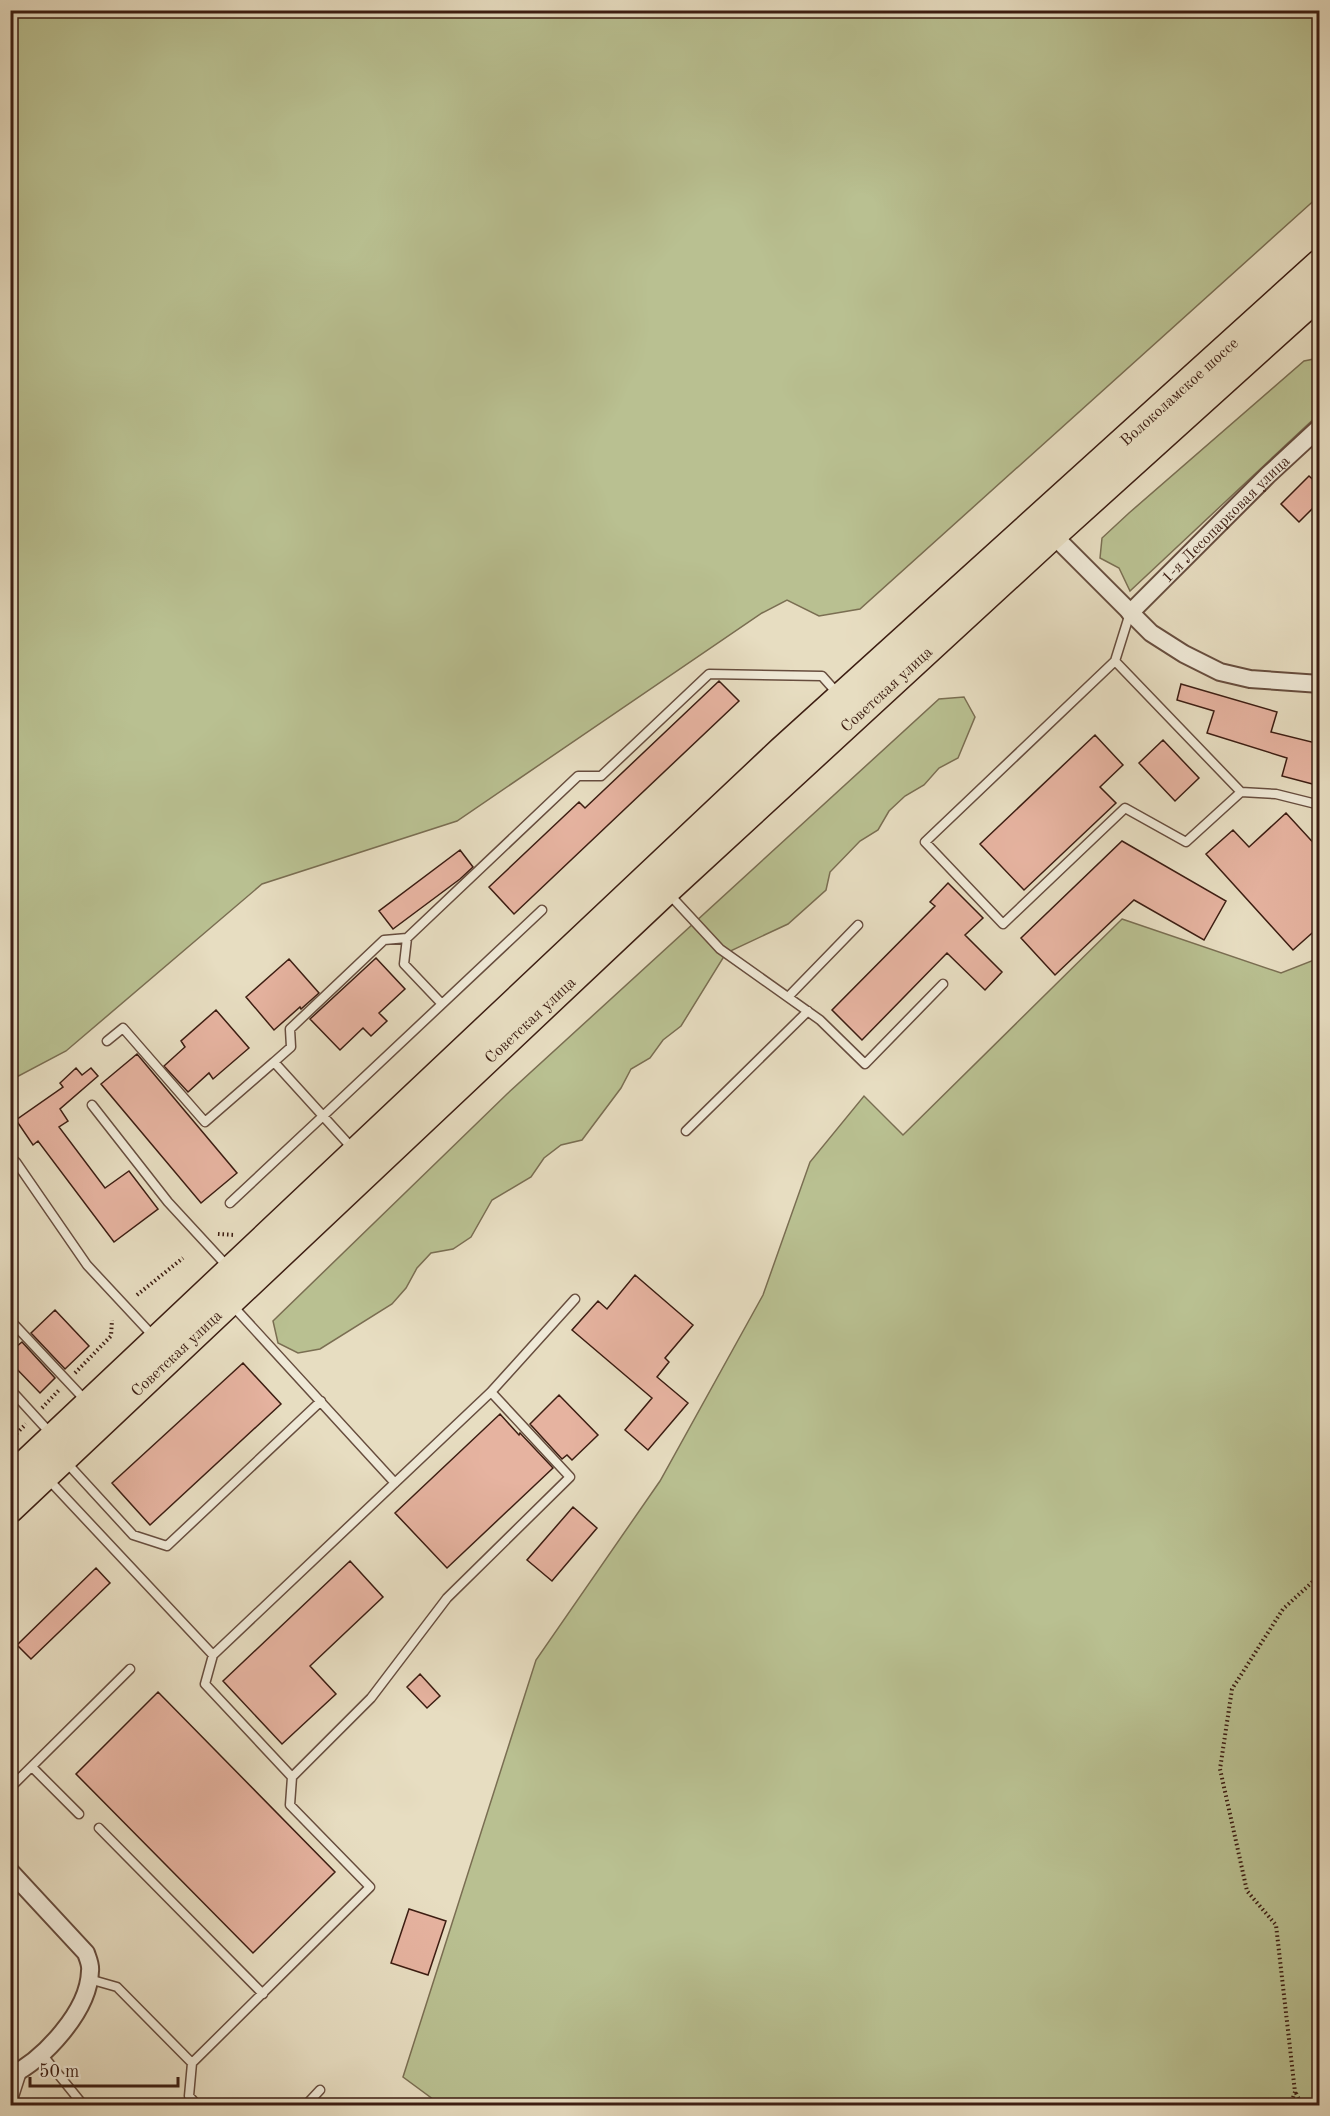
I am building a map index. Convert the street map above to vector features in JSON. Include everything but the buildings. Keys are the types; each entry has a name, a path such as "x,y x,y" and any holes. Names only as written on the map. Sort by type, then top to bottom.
{"main road":[{"name":"Волоколамское шоссе","path":"1045,526 1320,263"},
{"name":"Волоколамское шоссе","path":"1045,526 1320,294"},
{"name":"Советская улица","path":"10,1478 55,1458 89,1404 356,1152 840,697 1045,526"},
{"name":"Советская улица","path":"10,1509 55,1458 230,1303 666,891 1045,526"}],"street":[{"name":"1-я Лесопарковая улица","path":"1130,613 1268,475 1320,427"},
{"path":"1045,526 1151,633 1184,654 1220,672 1250,679 1320,684"},
{"path":"10,1872 86,1953 91,1970 80,2008 61,2036 17,2073"}],"lane":[{"path":"1130,613 1115,661 925,842 1003,924 1125,808 1186,842 1241,792"},
{"path":"1115,661 1241,792 1276,794 1320,805"},
{"path":"107,1041 123,1028 205,1122 291,1047 290,1029 384,940 407,938 578,776 601,776 709,674 822,676 840,697"},
{"path":"666,891 720,949 820,1020 865,1064 943,984"},
{"path":"230,1203 542,910"},
{"path":"788,997 858,925"},
{"path":"407,938 404,964 442,1004"},
{"path":"686,1131 808,1011"},
{"path":"274,1062 356,1152"},
{"path":"92,1105 168,1202 231,1270"},
{"path":"10,1165 16,1162 87,1265 157,1340"},
{"path":"292,1777 205,1684 213,1655 491,1392 575,1299"},
{"path":"230,1303 396,1483"},
{"path":"10,1320 89,1404"},
{"path":"10,1389 55,1458 213,1655"},
{"path":"198,2106 189,2096 192,2063 370,1887 290,1805 292,1777 371,1698 447,1598 570,1477 491,1392"},
{"path":"55,1458 133,1535 166,1546 321,1401"},
{"path":"10,1788 130,1669"},
{"path":"32,1767 79,1814"},
{"path":"99,1828 262,1994"},
{"path":"89,1979 117,1987 192,2063"},
{"path":"41,2054 84,2106"},
{"path":"10,2106 17,2073"},
{"path":"305,2106 320,2090"}],"path":[{"path":"137,1295 183,1258"},
{"path":"1302,2106 1295,2092 1276,1925 1247,1891 1220,1769 1232,1689 1284,1609 1320,1575"},
{"path":"1290,2106 1295,2092"}],"green space":[{"path":"11,10 1319,11 1319,196 860,609 819,616 787,600 762,613 457,821 262,884 66,1051 11,1080"},
{"path":"1319,358 1319,414 1130,591 1119,568 1100,558 1102,538 1304,361"},
{"path":"964,697 975,717 958,758 939,768 924,785 905,796 889,811 878,830 860,841 830,872 826,890 788,924 726,953 681,1026 663,1040 650,1058 631,1069 621,1088 582,1140 561,1145 544,1158 531,1177 492,1200 471,1237 453,1249 431,1253 417,1268 406,1288 392,1304 320,1349 298,1353 278,1343 273,1321 507,1094 939,699"},
{"path":"1122,919 1281,973 1319,958 1319,2105 441,2105 403,2077 536,1660 660,1481 763,1295 810,1162 864,1096 903,1135"}]}
